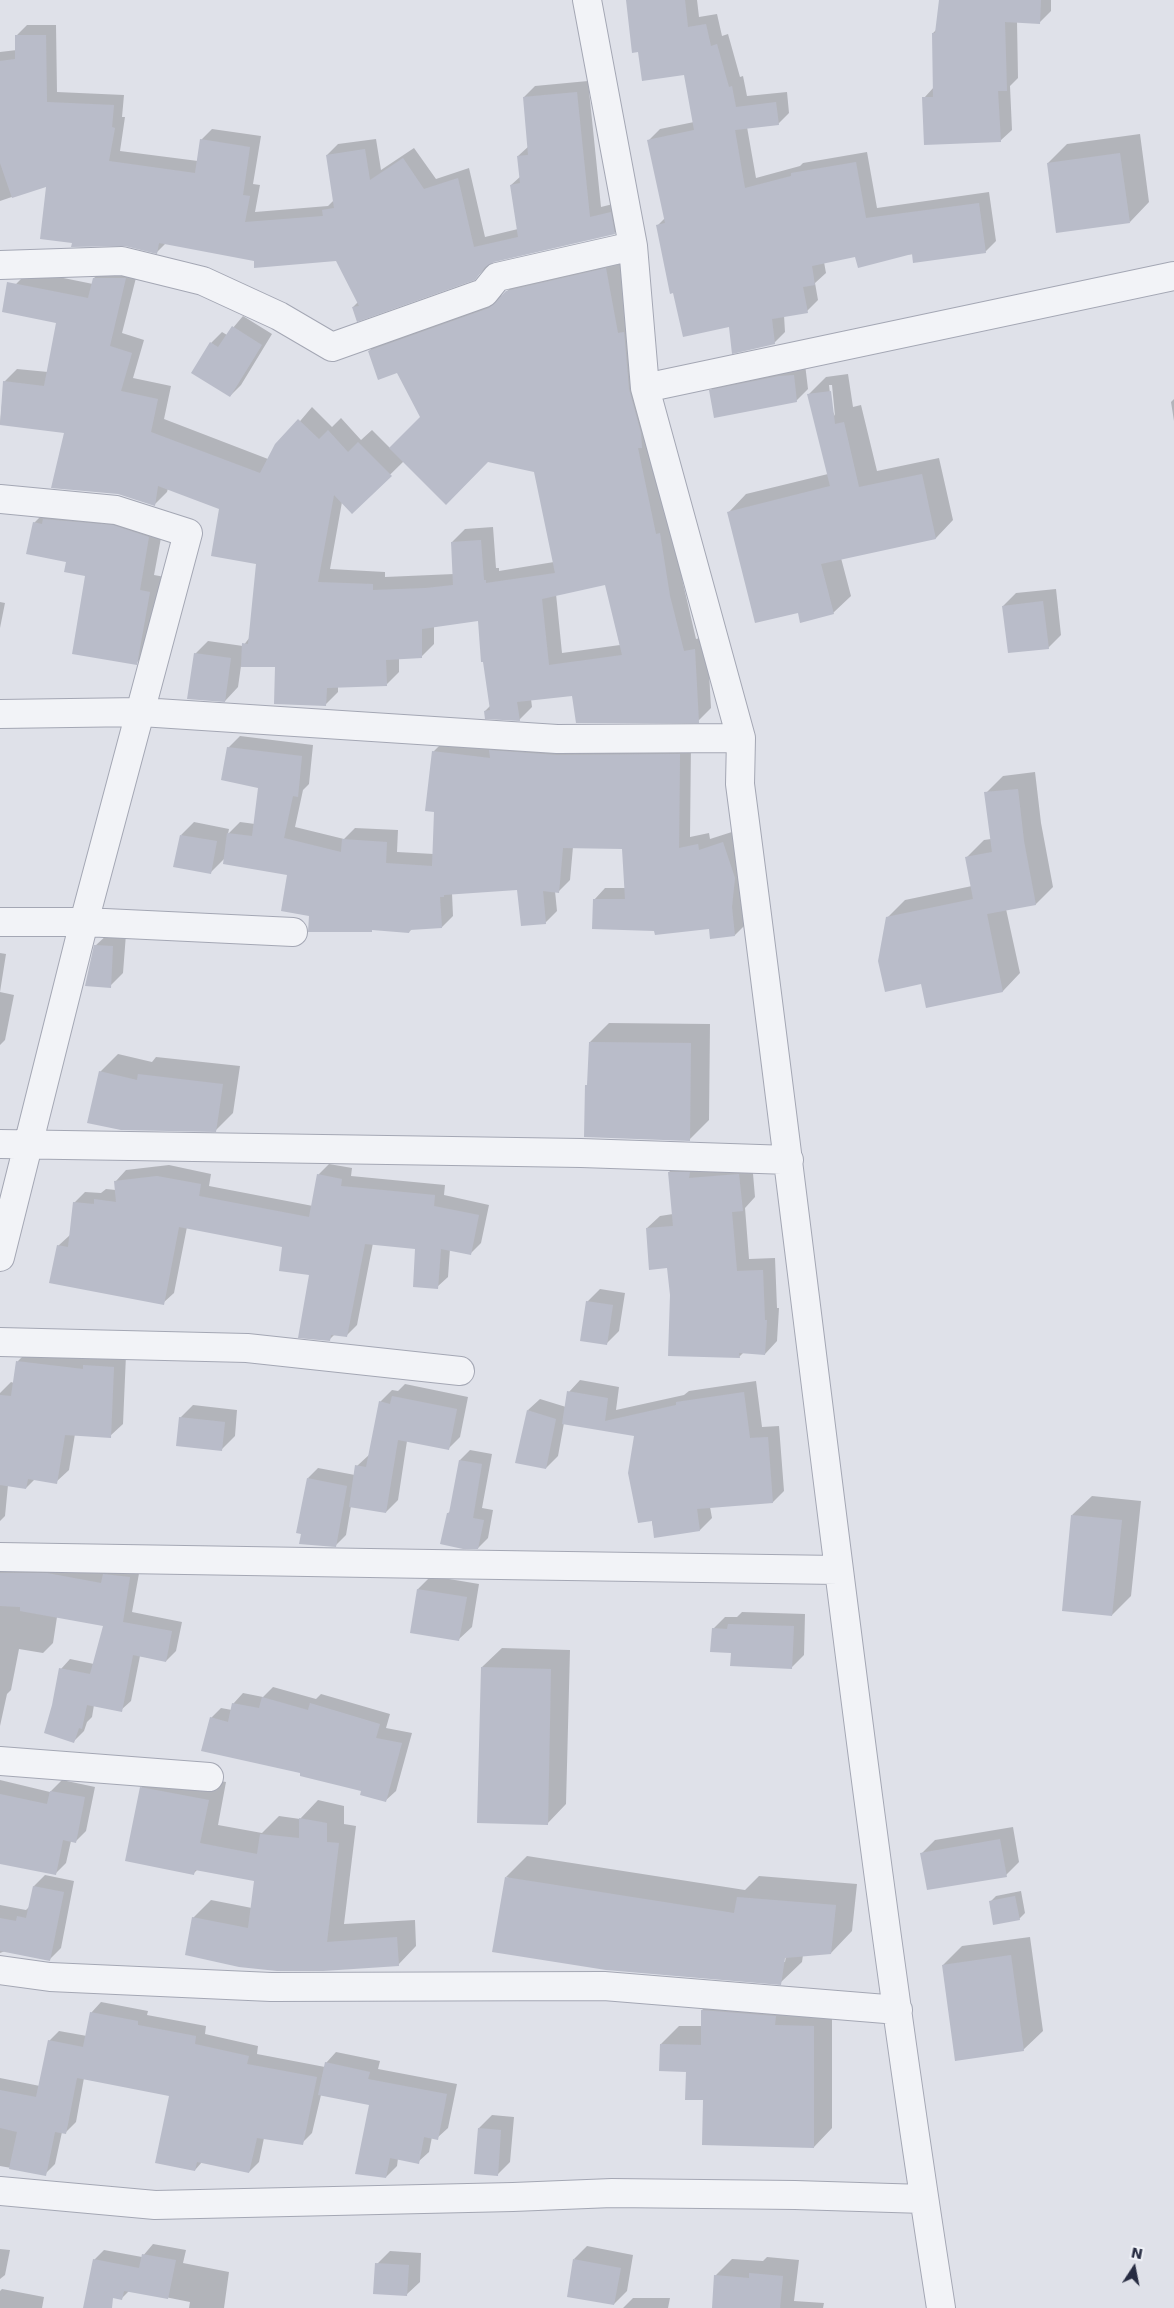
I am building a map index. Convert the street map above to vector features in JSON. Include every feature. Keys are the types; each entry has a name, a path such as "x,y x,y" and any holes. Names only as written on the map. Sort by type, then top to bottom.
{"street":[{"path":"587,0 633,246 645,388 741,738 740,784 789,1160 838,1570 880,1892 941,2308"},
{"path":"0,265 122,261 194,278 279,316 332,348 484,293 497,277 633,246"},
{"path":"645,388 1174,276"},
{"path":"0,499 116,510 188,533 142,712 84,922 0,1257"},
{"path":"0,714 142,712 556,738 741,738"},
{"path":"0,922 84,922 293,932"},
{"path":"0,1144 581,1153 789,1160"},
{"path":"0,1342 246,1348 460,1371"},
{"path":"0,1557 190,1559 555,1568 838,1570"},
{"path":"0,1760 209,1778"},
{"path":"0,1970 50,1977 270,1986 604,1986 898,2010"},
{"path":"0,2191 155,2205 513,2197 612,2192 924,2199"}],"building":[{"path":"626,0 685,0 688,27 706,24 711,46 717,44 729,87 732,86 736,107 776,102 779,125 735,130 745,188 791,176 791,173 856,162 866,218 979,203 986,253 913,263 912,254 858,268 855,257 812,266 815,285 803,287 808,313 772,319 775,344 732,354 729,327 683,337 673,293 670,294 656,225 665,223 647,140 694,130 684,75 642,81 638,52 632,53"},
{"path":"939,0 1041,0 1040,24 1005,22 1007,91 998,91 1001,142 924,145 922,97 933,97 932,33 935,33"},
{"path":"15,35 46,35 47,102 114,105 112,127 115,128 109,161 195,173 200,139 250,147 243,195 250,196 245,222 323,216 322,210 334,208 326,155 365,149 370,180 403,158 424,189 458,178 474,247 518,237 510,185 520,183 517,156 528,155 523,97 577,92 590,217 611,212 615,234 494,262 485,267 475,280 357,322 352,307 359,306 336,261 254,268 254,261 159,243 157,254 125,246 71,247 72,243 40,239 46,187 12,198 0,163 0,61 15,59"},
{"path":"1120,153 1130,223 1056,233 1047,163"},
{"path":"606,268 618,333 624,332 629,389 641,433 642,448 638,448 656,534 660,533 670,596 684,651 695,649 699,723 576,723 572,696 517,702 520,721 485,719 484,711 490,710 483,662 481,662 478,621 422,629 422,658 386,660 387,686 327,688 326,706 274,704 275,667 241,667 242,643 248,644 256,564 211,556 219,509 158,486 155,506 118,494 51,488 64,433 0,425 3,381 44,386 56,323 2,312 7,282 88,298 93,278 126,278 110,346 132,353 121,391 158,399 151,432 260,473 275,444 298,419 319,439 328,430 348,452 358,442 392,476 352,514 334,495 318,582 373,584 373,590 453,585 451,542 481,540 484,580 486,580 486,583 555,573 534,472 488,462 446,505 389,448 420,417 397,373 378,380 368,351 489,308 506,291","holes":["605,585 622,655 549,665 542,599"]},
{"path":"232,326 262,345 230,397 191,373 210,342 218,347"},
{"path":"794,375 797,402 714,418 709,390 779,376"},
{"path":"831,391 835,424 844,422 859,487 922,474 936,539 821,564 834,614 800,623 798,613 755,623 727,512 830,486 807,394"},
{"path":"43,519 113,525 149,537 140,590 150,592 137,665 72,654 85,576 64,572 66,562 26,554 33,522 42,524"},
{"path":"1043,601 1049,649 1008,653 1002,606"},
{"path":"194,653 231,658 225,702 187,699"},
{"path":"227,747 302,756 298,797 293,796 284,838 341,852 342,839 387,842 386,863 432,866 434,812 425,811 432,751 490,758 489,750 557,755 680,754 679,848 698,844 699,850 723,842 735,878 732,907 735,936 710,939 709,929 655,935 654,931 592,929 593,899 625,899 622,849 563,848 559,893 543,891 546,924 521,926 517,890 444,895 444,897 440,897 442,928 410,930 409,933 372,930 372,932 308,932 309,916 281,911 287,875 223,864 227,833 252,836 258,788 221,780"},
{"path":"1018,789 1024,841 1036,905 987,914 1003,992 926,1008 921,984 885,992 878,961 886,917 973,899 965,857 992,852 984,792"},
{"path":"180,835 217,841 211,874 173,867"},
{"path":"94,945 113,946 111,988 85,986"},
{"path":"589,1042 691,1043 690,1141 584,1137 585,1085 587,1085"},
{"path":"99,1071 137,1080 138,1074 223,1084 216,1132 121,1130 87,1123"},
{"path":"668,1172 690,1172 689,1178 739,1174 743,1211 732,1212 737,1271 763,1270 765,1320 767,1320 765,1355 739,1353 740,1358 668,1356 670,1295 667,1268 649,1270 646,1228 673,1226"},
{"path":"317,1174 342,1179 341,1186 435,1195 434,1206 479,1215 471,1255 441,1249 438,1289 413,1287 415,1249 365,1244 347,1337 331,1335 330,1341 298,1338 309,1275 279,1271 282,1247 179,1227 164,1305 49,1283 57,1245 68,1247 73,1202 94,1204 94,1199 116,1202 114,1181 157,1176 201,1184 199,1196 309,1217"},
{"path":"586,1301 613,1305 607,1345 580,1341"},
{"path":"16,1361 83,1369 83,1365 114,1367 111,1438 65,1435 57,1484 28,1479 26,1489 0,1485 0,1395 11,1396"},
{"path":"567,1391 608,1398 605,1421 676,1405 676,1402 744,1392 750,1438 768,1437 773,1503 697,1509 700,1531 654,1538 652,1521 638,1523 628,1473 634,1436 562,1424"},
{"path":"392,1396 457,1409 449,1450 398,1440 386,1513 349,1507 355,1465 366,1467 379,1401 390,1404"},
{"path":"527,1410 556,1419 546,1469 515,1463"},
{"path":"179,1417 225,1422 222,1451 176,1446"},
{"path":"459,1460 482,1464 473,1518 484,1520 478,1549 463,1549 440,1544 447,1513 449,1513"},
{"path":"307,1478 347,1486 336,1547 299,1544 301,1534 296,1533"},
{"path":"1071,1515 1122,1520 1112,1616 1062,1611"},
{"path":"0,1573 47,1573 101,1583 103,1574 130,1577 123,1622 172,1631 166,1662 133,1655 122,1712 87,1705 82,1729 79,1728 74,1743 44,1733 59,1668 90,1674 103,1626 20,1611 20,1607 0,1606"},
{"path":"417,1589 467,1597 459,1641 410,1633"},
{"path":"728,1624 794,1626 792,1669 730,1666 731,1653 710,1652 712,1628 727,1629"},
{"path":"481,1667 551,1669 548,1825 477,1823"},
{"path":"262,1697 308,1710 310,1703 380,1724 376,1738 402,1743 386,1802 360,1795 361,1791 300,1776 300,1773 201,1751 210,1717 228,1722 232,1703 259,1708"},
{"path":"140,1787 209,1800 200,1843 257,1854 260,1834 299,1838 299,1818 327,1823 327,1842 339,1843 327,1942 397,1937 399,1966 323,1971 277,1971 239,1967 185,1955 192,1917 248,1928 254,1881 195,1870 194,1875 125,1861"},
{"path":"50,1791 85,1797 76,1843 63,1840 56,1875 0,1864 0,1794 47,1804"},
{"path":"1000,1839 1007,1877 927,1890 920,1853"},
{"path":"505,1877 734,1913 737,1897 836,1905 831,1954 785,1958 781,1985 606,1970 492,1952"},
{"path":"33,1886 64,1892 50,1961 0,1951 0,1918 16,1921 17,1916 26,1918"},
{"path":"1015,1896 1020,1920 993,1925 989,1901"},
{"path":"1011,1955 1024,2051 955,2061 942,1965"},
{"path":"701,2010 776,2016 775,2025 814,2026 814,2148 702,2145 703,2100 685,2100 686,2072 659,2071 660,2044 701,2045"},
{"path":"90,2012 138,2021 138,2025 196,2036 195,2044 249,2056 247,2064 317,2077 303,2145 257,2138 249,2173 197,2162 195,2171 155,2163 169,2096 77,2078 66,2134 55,2132 46,2176 9,2169 17,2132 0,2128 0,2090 36,2097 48,2040 83,2047"},
{"path":"325,2062 370,2072 368,2079 447,2094 438,2140 424,2137 419,2164 390,2158 386,2178 355,2174 369,2105 318,2095"},
{"path":"478,2128 501,2130 498,2176 474,2174"},
{"path":"142,2254 176,2260 168,2299 124,2291 122,2300 113,2298 112,2308 83,2308 93,2259 139,2268"},
{"path":"573,2259 621,2268 614,2305 567,2297"},
{"path":"375,2263 409,2265 407,2296 373,2294"},
{"path":"749,2273 783,2276 780,2308 712,2308 714,2275 749,2278"}]}
